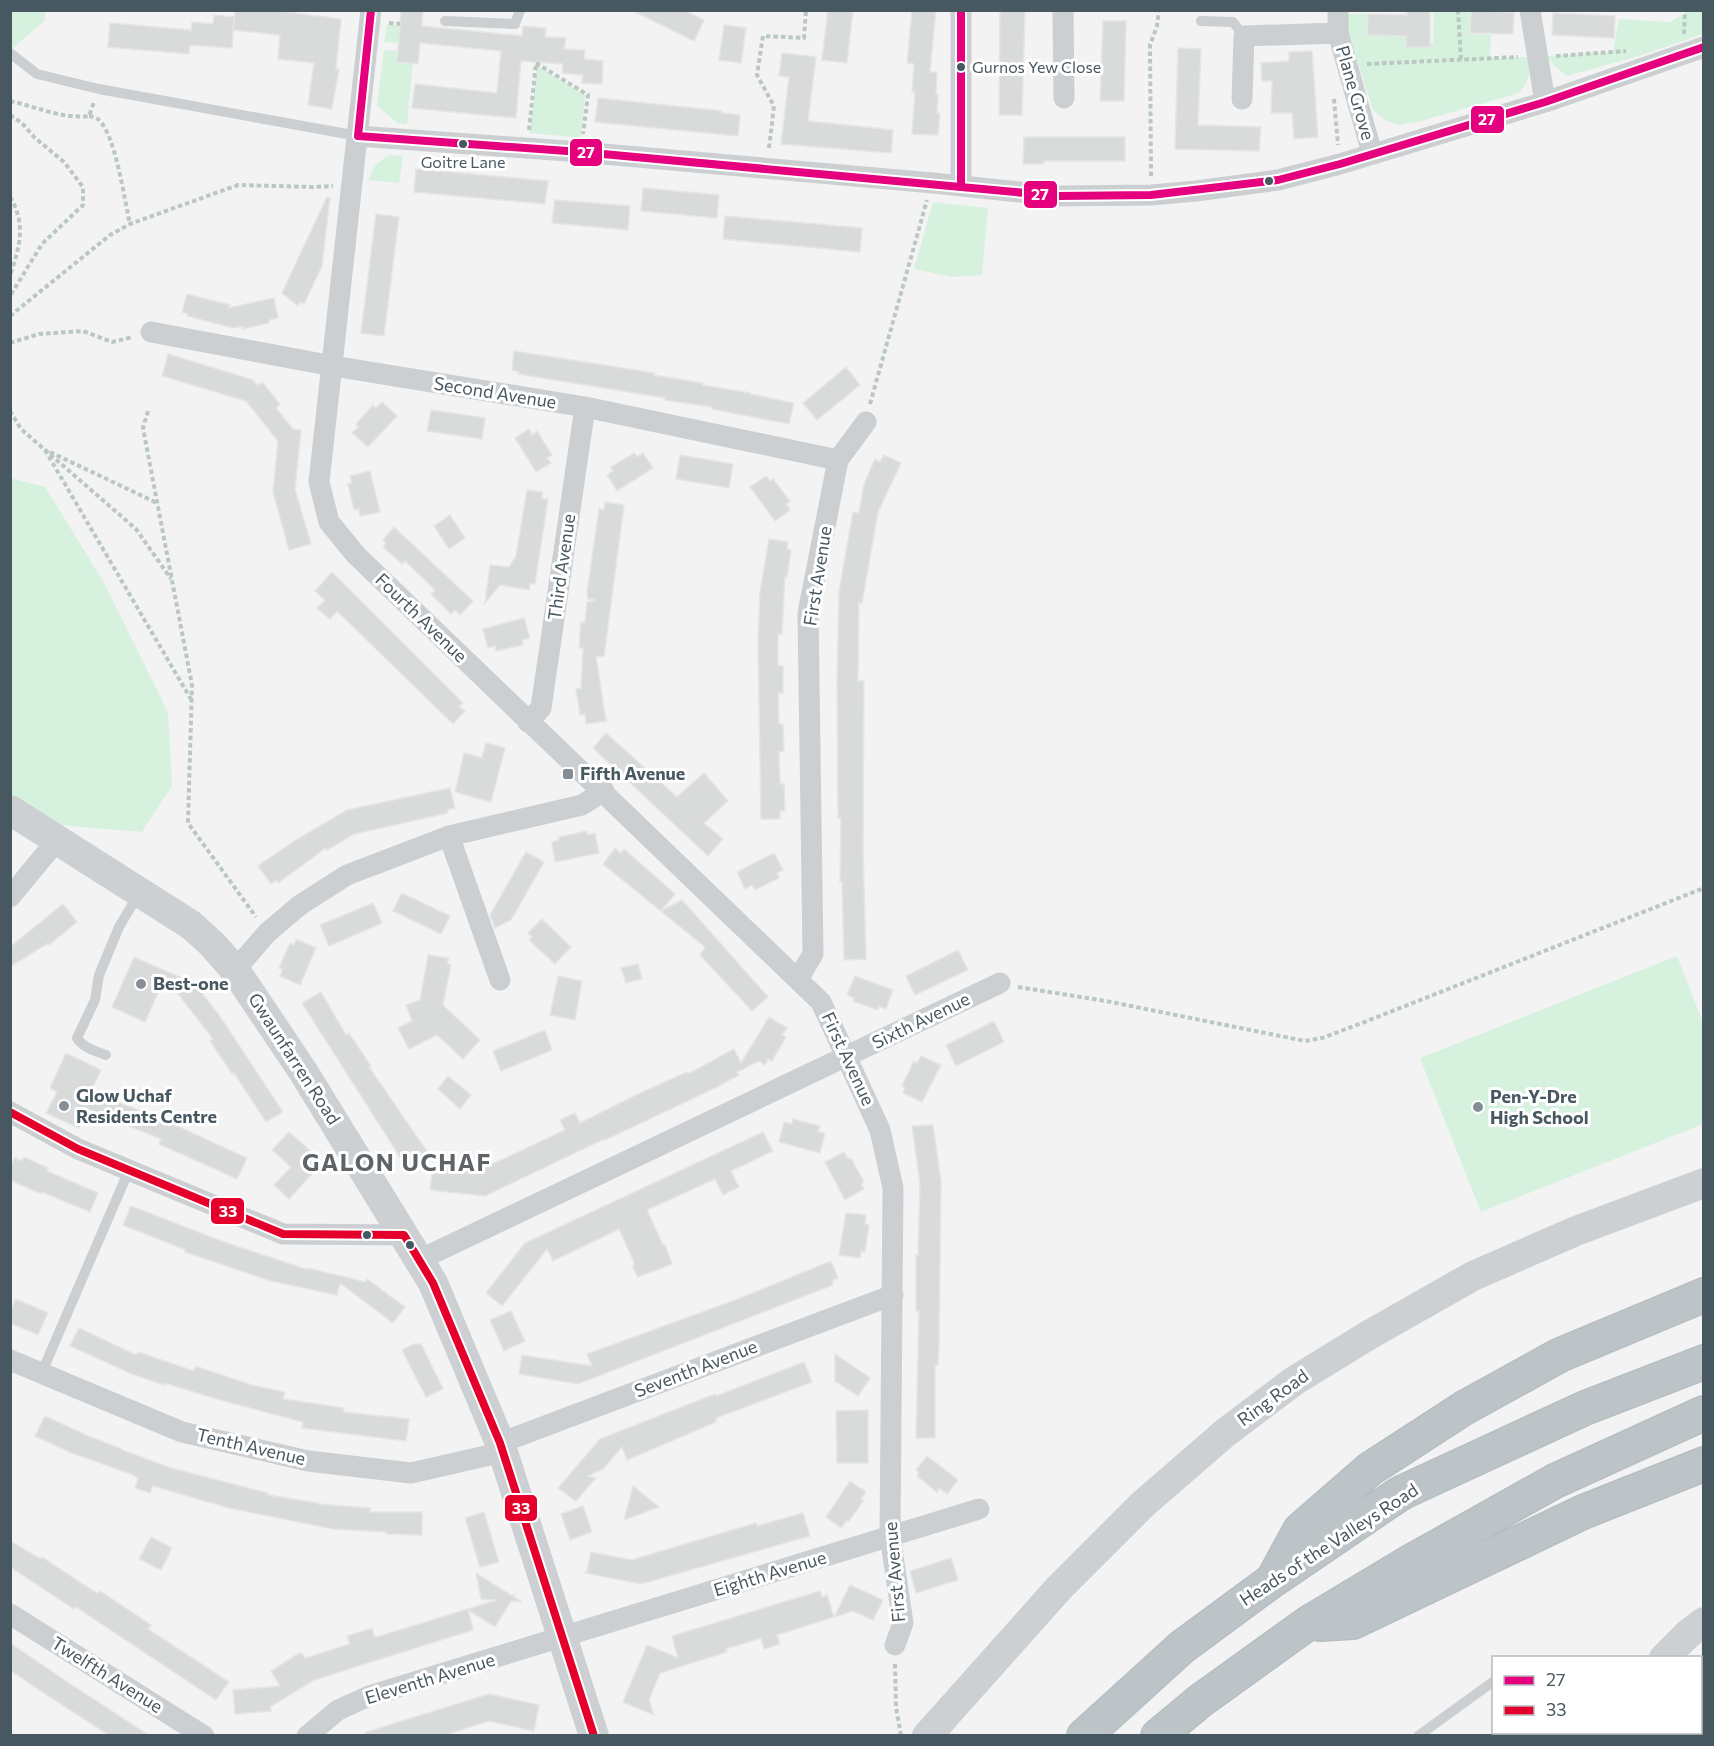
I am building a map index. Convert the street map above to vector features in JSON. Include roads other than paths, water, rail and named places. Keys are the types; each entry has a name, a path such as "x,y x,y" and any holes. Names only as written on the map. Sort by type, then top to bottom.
{"highway":[{"path":"1273,1580 1300,1530 1370,1469 1464,1408 1560,1355 1704,1295"},
{"name":"Heads of the Valleys Road","path":"1084,1736 1182,1647 1273,1580 1401,1493 1585,1408 1704,1362"},
{"path":"1158,1736 1200,1701 1308,1624 1412,1561 1555,1481 1704,1413"},
{"path":"1308,1624 1353,1622 1583,1512 1704,1464"}],"street":[{"name":"Fourth Avenue","path":"371,10 319,482 329,522 356,555 798,979"},
{"path":"961,10 961,185"},
{"path":"1063,10 1064,98"},
{"name":"Plane Grove","path":"1338,10 1338,33 1372,153"},
{"path":"1530,10 1545,102"},
{"name":"Plane Grove","path":"1244,36 1338,33"},
{"path":"1242,99 1244,36"},
{"path":"358,136 961,185 1058,196 1151,195 1278,180 1545,102 1704,47"},
{"name":"Second Avenue","path":"151,332 333,366 585,407 838,460"},
{"name":"Third Avenue","path":"528,722 541,708 585,407"},
{"name":"First Avenue","path":"866,422 838,460 808,613 813,954 798,979 821,1002 848,1057 880,1130 893,1188 890,1536 903,1623 895,1645"},
{"path":"235,970 267,933 300,905 347,875 448,836 582,805 604,791"},
{"name":"Gwaunfarren Road","path":"10,810 191,925 235,970 304,1073 433,1283 501,1448 594,1736"},
{"path":"448,836 500,980"},
{"path":"10,897 58,839"},
{"name":"Sixth Avenue","path":"411,1247 848,1057 1000,983"},
{"path":"10,1112 78,1149 283,1234 411,1247"},
{"name":"Ring Road","path":"927,1736 1059,1588 1142,1505 1225,1433 1294,1381 1473,1275 1576,1231 1704,1183"},
{"name":"Seventh Avenue","path":"501,1448 893,1295"},
{"name":"Tenth Avenue","path":"10,1360 182,1432 308,1461 411,1473 501,1448"},
{"name":"Eighth Avenue","path":"561,1638 979,1509"},
{"name":"Twelfth Avenue","path":"10,1614 204,1736"},
{"path":"1666,1656 1704,1622"},
{"name":"Eleventh Avenue","path":"307,1736 338,1710 369,1696 561,1638"}],"lane":[{"path":"446,21 515,24 520,10"},
{"path":"1201,21 1233,22 1244,36"},
{"path":"10,53 37,74 99,89 358,136"},
{"path":"106,1055 88,1048 78,1042 77,1038 95,1000 99,975 119,927 140,892"},
{"path":"42,1372 129,1170"},
{"path":"1418,1736 1492,1682"}],"place":[{"name":"Gurnos Yew Close","path":"961,67"},
{"name":"Goitre Lane","path":"463,144"},
{"name":"Fifth Avenue","path":"568,774"},
{"name":"Best-one","path":"141,984"},
{"name":"Glow Uchaf Residents Centre","path":"64,1106"},
{"name":"Pen-Y-Dre High School","path":"1478,1107"}],"district":[{"name":"GALON UCHAF","path":"397,1163"}]}
